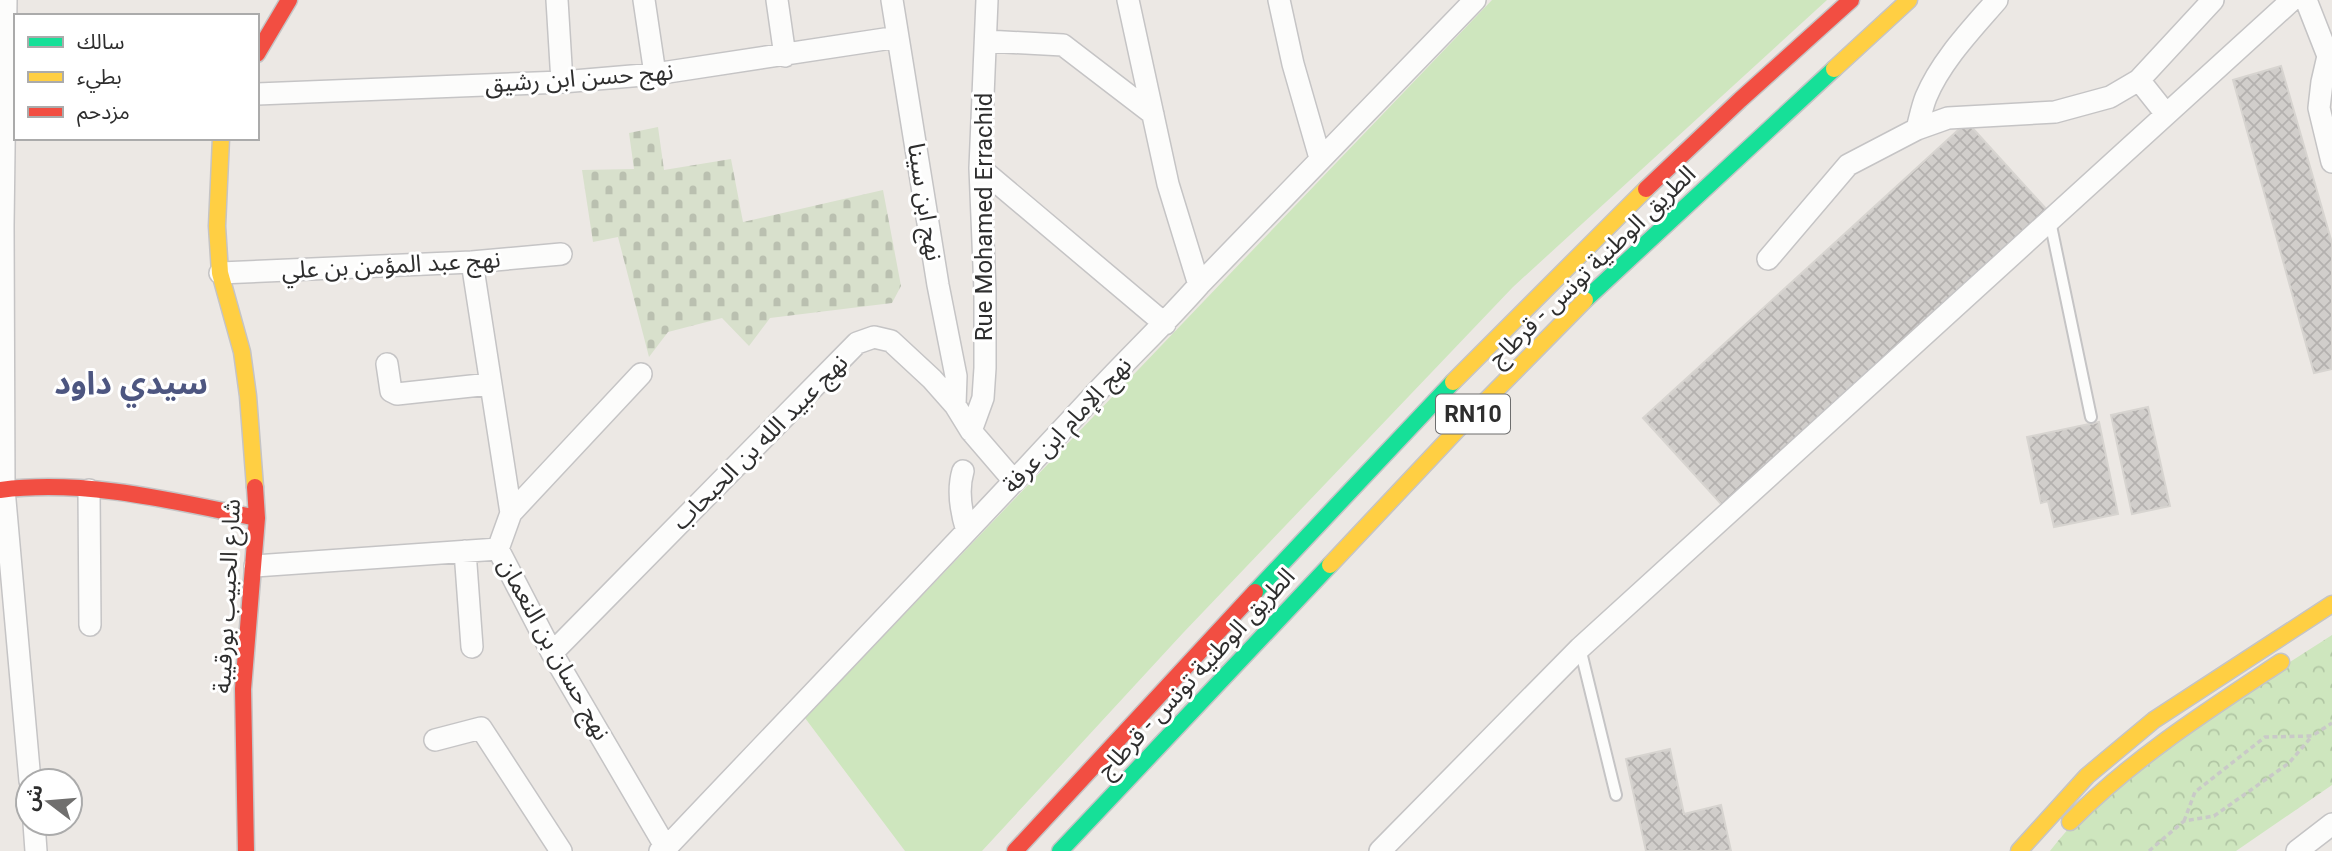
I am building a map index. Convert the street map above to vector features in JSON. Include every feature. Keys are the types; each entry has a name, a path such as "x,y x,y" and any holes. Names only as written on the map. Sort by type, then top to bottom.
{"main road":[{"path":"259,51 289,0"},
{"name":"الطريق الوطنية تونس - قرطاج","path":"1014,851 1448,386 1589,245 1798,46 1851,0"},
{"name":"الطريق الوطنية تونس - قرطاج","path":"1060,851 1457,430 1584,301 1909,0"},
{"name":"شارع الحبيب بورقيبة","path":"221,140 218,215 220,273 242,352 247,385 257,519 243,688 246,851"},
{"path":"2,490 89,490 152,498 257,519"},
{"path":"2019,851 2087,776 2154,720 2332,604"},
{"path":"2061,832 2084,807 2162,740 2298,650"}],"street":[{"path":"6,0 2,490 29,767"},
{"path":"557,0 562,82"},
{"path":"644,0 655,74"},
{"path":"777,0 785,56"},
{"name":"نهج ابن سينا","path":"892,0 938,285 956,376 955,405"},
{"name":"Rue Mohamed Errachid","path":"971,431 983,398 985,368 980,168 987,0"},
{"path":"1128,0 1168,184 1199,285"},
{"path":"1279,0 1293,64 1320,158"},
{"path":"1917,129 1932,84 1955,50 1997,0"},
{"path":"1768,259 1848,165 1917,129 1948,118 2054,112 2110,97 2139,80 2213,0"},
{"path":"1391,847 1580,648 2292,0"},
{"path":"2306,0 2330,57 2322,82 2319,108 2332,162"},
{"name":"نهج الإمام ابن عرفة","path":"665,850 1469,2"},
{"name":"نهج حسن ابن رشيق","path":"259,94 562,82 655,74 898,37"},
{"path":"986,41 1063,45 1153,114"},
{"path":"2139,80 2166,114"},
{"path":"980,168 1165,324"},
{"name":"نهج عبد المؤمن بن علي","path":"220,273 472,262 561,254"},
{"path":"472,262 511,513"},
{"name":"نهج عبيد الله بن الحبحاب","path":"552,653 857,343 874,337 891,341 932,379 955,405 971,431 1014,481"},
{"path":"387,364 391,391 397,394 490,384"},
{"path":"498,549 511,513 641,374"},
{"path":"963,471 960,493 967,531"},
{"path":"89,490 90,625"},
{"name":"نهج حسان بن النعمان","path":"255,566 498,549 552,653 665,850"},
{"path":"465,551 472,647"},
{"path":"435,740 481,728 561,851"},
{"path":"2297,851 2332,824"}],"lane":[{"path":"2050,221 2091,417"},
{"path":"1580,648 1616,795"}],"path":[{"path":"2184,821 2214,816 2289,763 2312,736 2332,723"},
{"path":"2149,851 2184,821 2195,792 2265,737 2312,736"}],"green space":[{"path":"1492,0 1827,0 1513,287 1183,633 982,851 905,851 805,718"},
{"path":"658,127 664,170 731,159 743,222 883,190 901,286 892,303 770,318 749,346 722,318 668,332 649,357 618,237 593,242 582,170 634,169 629,133"},
{"path":"2332,635 2332,785 2236,851 2050,851 2110,788 2145,760 2182,732"}],"building":[{"path":"2281,66 2332,243 2332,369 2314,373 2233,80"},
{"path":"1967,122 2048,211 1724,507 1643,418"},
{"path":"2148,407 2170,506 2132,514 2111,415"},
{"path":"2099,422 2118,514 2054,527 2048,501 2041,503 2027,437"},
{"path":"1670,749 1684,814 1721,805 1731,851 1646,851 1626,759"}],"traffic: fast":[{"path":"1585,300 1834,69"},
{"path":"1255,592 1453,382"},
{"path":"1060,851 1330,565"}],"traffic: slow":[{"path":"1834,69 1909,0"},
{"path":"221,140 217,226 220,273 242,352 255,487"},
{"path":"1453,382 1646,189"},
{"path":"1330,565 1585,300"},
{"path":"2019,851 2087,776 2154,720 2332,604"},
{"path":"2070,822 2145,756 2281,662"}],"traffic: jam":[{"path":"259,51 289,0"},
{"path":"1646,189 1851,0"},
{"path":"0,490 32,487 97,490 161,499 257,518"},
{"path":"246,851 243,689 257,518 255,487"},
{"path":"1015,851 1255,592"}],"district":[{"name":"سيدي داود","path":"131,383"}]}
